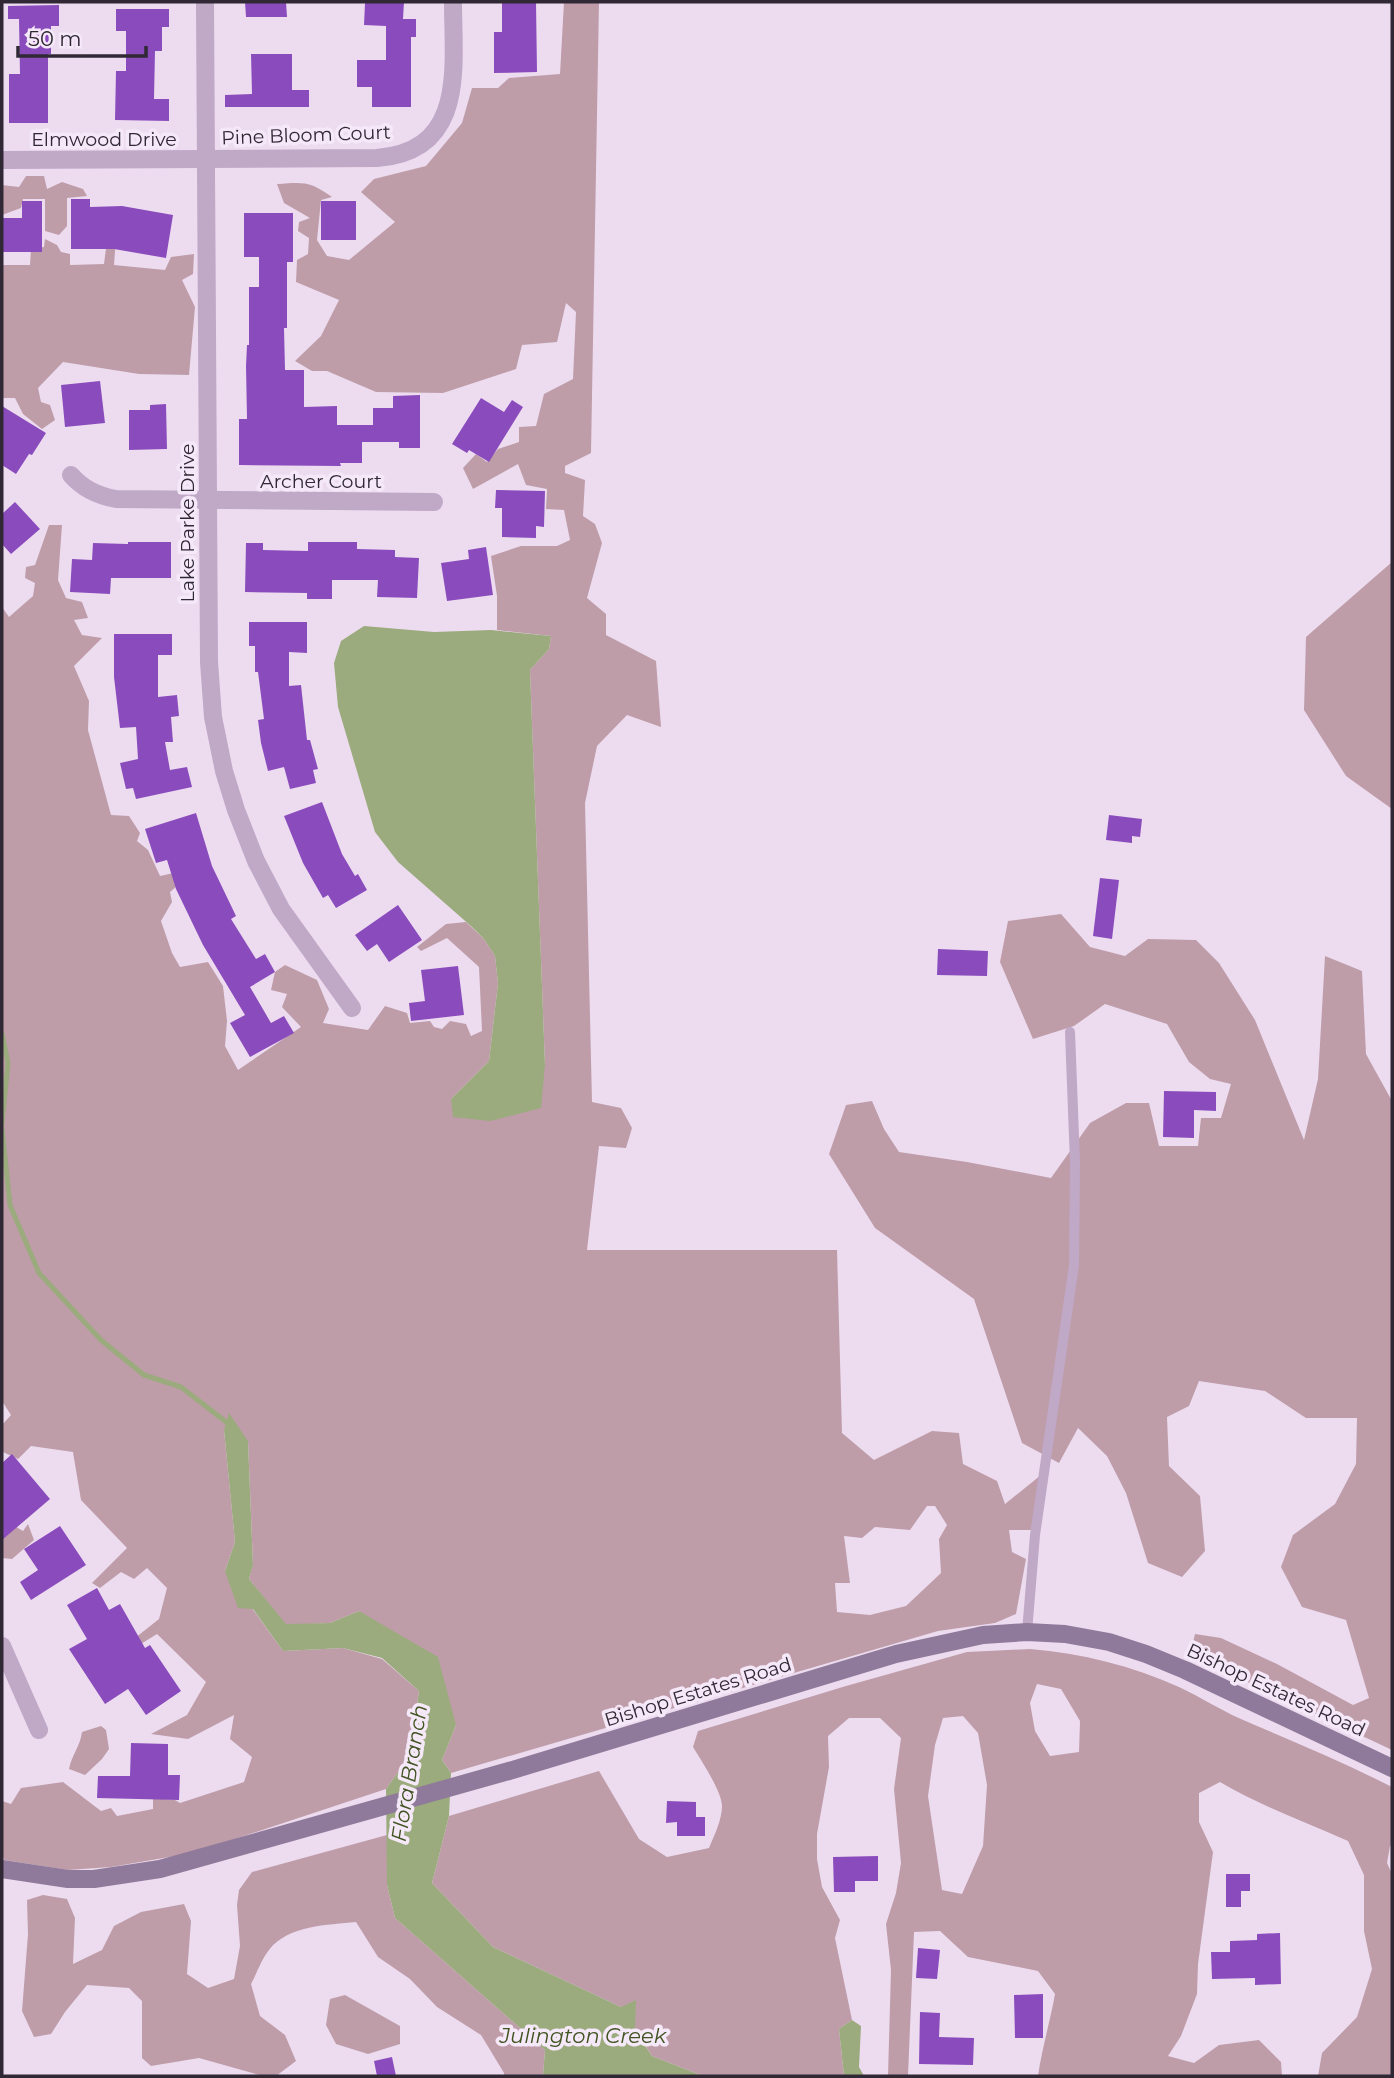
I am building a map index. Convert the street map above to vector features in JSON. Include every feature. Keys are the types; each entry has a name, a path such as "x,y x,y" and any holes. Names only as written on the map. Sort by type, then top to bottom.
{"street":[{"name":"Lake Parke Drive","path":"205,2 209,662 213,717 224,771 256,861 281,909 352,1008"},
{"name":"Pine Bloom Court","path":"206,159 377,158 400,154 421,144 437,128 451,96 453,2"},
{"name":"Elmwood Drive","path":"2,160 206,159"},
{"name":"Archer Court","path":"71,475 86,488 103,497 116,499 434,502"},
{"name":"Bishop Estates Road","path":"2,1869 68,1879 94,1879 160,1869 533,1764 896,1654 983,1635 1027,1632 1065,1634 1109,1642 1146,1654 1230,1690 1392,1768"},
{"path":"2,1646 39,1730"}],"lane":[{"path":"1027,1632 1035,1535 1074,1265 1075,1162 1070,1032"}],"shaded area":[{"path":"564,2 599,2 591,453 565,466 565,473 585,480 583,516 595,524 602,543 587,598 606,614 606,635 656,661 661,727 627,715 597,746 585,803 592,1102 621,1108 632,1128 626,1148 599,1146 587,1250 837,1250 842,1433 874,1460 932,1431 959,1433 963,1464 997,1481 1005,1504 1041,1475 1031,1530 1009,1530 1012,1552 1026,1559 1016,1614 995,1623 938,1631 451,1773 442,1760 456,1725 359,1611 330,1623 286,1625 249,1579 253,1564 248,1441 224,1430 235,1542 225,1571 283,1651 343,1648 382,1659 419,1691 410,1755 386,1789 193,1853 111,1867 68,1870 4,1860 2,1801 11,1804 21,1788 63,1782 101,1811 111,1808 117,1816 153,1809 153,1798 180,1803 244,1782 252,1757 230,1739 234,1715 188,1739 151,1734 187,1715 206,1682 157,1634 136,1647 130,1642 159,1619 167,1588 147,1568 134,1579 121,1572 100,1588 92,1583 127,1548 81,1500 73,1452 31,1446 18,1459 3,1452 2,1425 11,1415 2,1401 2,607 9,617 33,596 35,583 25,578 26,567 35,565 49,525 62,525 58,580 66,598 82,602 88,618 74,620 82,635 102,638 74,666 89,701 88,730 111,815 129,816 140,833 137,841 148,850 160,876 178,872 177,886 170,892 172,902 161,921 180,967 208,962 223,986 227,1021 225,1046 238,1070 301,1027 282,1007 287,994 271,990 275,972 285,965 317,980 329,1009 323,1023 368,1030 385,1006 407,1013 410,1023 430,1021 434,1027 442,1029 450,1021 466,1024 471,1036 482,1031 479,967 447,938 421,951 417,947 446,924 466,922 484,939 495,956 498,983 489,1061 451,1099 545,1065 530,670 549,649 551,636 497,630 497,596 491,556 521,546 557,546 570,540 564,510 546,509 547,489 526,485 518,464 473,489 463,468 476,454 487,462 498,449 519,442 519,427 536,426 544,394 573,379 576,312 566,303 557,342 522,345 516,369 443,393 376,392 327,371 312,371 295,361 321,336 339,300 296,282 297,260 308,254 309,238 298,231 299,222 310,218 284,203 277,184 306,184 332,197 321,200 317,240 327,256 349,260 395,222 361,192 374,179 426,166 462,123 472,88 498,88 509,78 560,74","holes":["927,1506 935,1506 947,1525 939,1539 941,1573 906,1606 870,1615 837,1612 835,1583 850,1583 844,1536 862,1538 875,1527 910,1530"]},
{"path":"26,176 44,176 47,189 62,182 83,189 87,196 67,198 67,226 59,235 45,231 45,199 23,199 21,208 2,215 2,185 19,187"},
{"path":"111,209 118,210 114,265 165,270 171,257 194,254 193,274 182,280 195,307 189,375 139,374 63,362 38,388 41,402 50,405 55,420 42,429 23,414 15,398 2,398 2,265 30,265 31,249 44,247 45,239 57,245 61,252 70,254 70,265 104,264"},
{"path":"1392,562 1392,809 1346,776 1304,710 1306,637"},
{"path":"1061,914 1090,947 1125,956 1148,939 1196,940 1219,963 1255,1020 1304,1140 1318,1079 1325,956 1362,971 1366,1054 1392,1101 1392,1750 1190,1655 1195,1634 1221,1638 1277,1664 1353,1705 1369,1698 1346,1620 1302,1607 1281,1567 1293,1535 1335,1504 1356,1464 1357,1418 1306,1418 1265,1391 1199,1381 1189,1406 1167,1417 1169,1466 1200,1496 1205,1551 1182,1577 1148,1563 1126,1493 1107,1456 1078,1428 1059,1463 1022,1443 974,1299 875,1228 829,1154 846,1105 872,1101 884,1129 899,1152 1051,1178 1090,1123 1126,1103 1149,1103 1159,1146 1198,1146 1201,1118 1221,1118 1231,1084 1210,1079 1189,1062 1167,1024 1105,1004 1074,1026 1033,1039 1000,962 1008,921"},
{"path":"28,1524 34,1540 12,1559 2,1558 2,1535 13,1525 23,1531"},
{"path":"1030,1649 1088,1657 1125,1667 1179,1687 1233,1715 1392,1787 1392,1845 1387,1863 1392,1874 1392,2076 1318,2076 1322,2053 1357,2017 1372,1969 1364,1931 1364,1875 1348,1841 1267,1806 1220,1782 1199,1793 1199,1822 1213,1852 1198,1964 1197,1994 1181,2036 1168,2056 1194,2063 1219,2045 1259,2040 1281,2062 1282,2076 1038,2076 1055,1994 1038,1971 968,1957 940,1931 914,1932 908,2076 888,2076 891,1970 886,1924 896,1893 901,1863 894,1789 901,1738 880,1718 849,1718 828,1736 829,1767 817,1834 817,1859 822,1887 840,1920 835,1938 852,2020 839,2029 844,2076 703,2076 652,2056 621,2007 493,1947 432,1883 449,1816 599,1771 639,1839 667,1857 709,1848 722,1806 715,1785 693,1747 698,1731 967,1652","holes":["1037,1684 1061,1689 1080,1721 1079,1752 1050,1756 1035,1731 1030,1703","963,1716 978,1733 987,1785 983,1846 962,1894 942,1890 928,1796 935,1745 943,1718"]},
{"path":"101,1726 106,1730 109,1749 102,1759 85,1775 69,1769 82,1732"},
{"path":"387,1835 387,1885 395,1918 545,2050 543,2076 504,2076 481,2035 437,2007 410,1979 378,1957 356,1922 297,1931 277,1942 261,1962 251,1984 260,2016 285,2035 296,2061 276,2076 263,2076 199,2058 151,2066 142,2058 142,2001 129,1988 87,1985 51,2034 34,2037 22,2011 28,1934 27,1900 43,1895 67,1899 75,1918 73,1964 102,1950 114,1926 141,1912 184,1904 191,1921 187,1974 208,1988 234,1979 240,1946 237,1905 239,1890 252,1872"},
{"path":"345,1995 400,2026 400,2044 368,2054 336,2044 326,2025 330,1999"}],"water":[{"path":"364,626 434,632 491,630 551,636 549,649 530,670 545,1065 541,1108 490,1121 453,1117 451,1099 489,1061 498,983 495,956 472,927 398,862 375,832 338,707 334,663 341,641"},
{"name":"Julington Creek","path":"229,1413 248,1441 253,1565 249,1579 286,1624 330,1623 359,1611 438,1657 456,1725 442,1760 451,1773 449,1816 432,1883 493,1947 621,2007 636,2000 635,2030 652,2056 703,2076 543,2076 545,2050 395,1918 387,1885 386,1789 410,1755 419,1691 382,1658 343,1648 283,1651 253,1609 238,1608 225,1571 235,1542 224,1430"},
{"path":"852,2020 861,2026 859,2067 864,2076 844,2076 839,2029"}],"building":[{"path":"245,2 286,2 287,17 246,17"},
{"path":"404,2 403,19 416,19 416,37 411,37 411,107 372,107 372,87 357,87 357,60 386,60 386,26 364,25 365,3"},
{"path":"502,2 536,2 537,72 494,73 494,32 502,32"},
{"path":"59,5 59,26 51,26 51,54 48,54 48,123 9,123 9,74 20,74 19,19 8,19 8,6"},
{"path":"116,9 169,9 169,27 162,27 162,51 155,51 154,99 169,99 169,121 115,120 116,71 126,71 126,31 116,31"},
{"path":"251,54 292,54 292,90 309,90 309,107 225,107 225,95 252,94"},
{"path":"71,199 90,199 90,207 122,206 173,215 166,258 114,249 71,249"},
{"path":"22,201 42,201 42,252 2,252 2,218 22,218"},
{"path":"321,201 356,201 356,240 321,240"},
{"path":"244,213 293,213 293,262 287,262 285,370 304,370 304,407 337,406 337,425 373,425 373,408 393,408 393,396 420,395 420,448 399,448 399,442 362,442 362,463 340,463 341,466 239,465 239,419 247,419 249,287 259,287 259,257 244,257"},
{"path":"100,381 105,423 65,427 61,385"},
{"path":"481,398 504,412 512,400 523,407 489,462 452,444"},
{"path":"166,404 167,449 129,450 129,410 150,410 150,405"},
{"path":"2,406 46,433 16,474 2,465"},
{"path":"496,490 545,491 544,527 536,526 536,538 502,537 502,508 495,508"},
{"path":"15,502 40,529 11,554 2,544 2,514"},
{"path":"171,542 171,578 111,578 110,594 70,592 72,559 92,560 93,543"},
{"path":"308,542 357,542 357,549 395,550 395,557 419,558 417,598 377,597 378,580 332,580 332,599 307,599 307,593 245,592 246,543 263,543 263,550 308,551"},
{"path":"486,547 493,595 447,601 441,563 469,559 468,550"},
{"path":"249,622 307,622 307,653 289,652 289,686 301,685 307,740 310,740 318,769 313,770 316,783 290,789 284,767 268,771 258,720 264,719 258,672 255,672 255,646 249,646"},
{"path":"114,634 172,634 172,655 158,655 158,697 177,695 179,716 171,717 173,742 165,742 170,770 187,767 192,787 136,799 133,788 126,789 120,763 138,759 136,727 120,728 114,677"},
{"path":"322,802 342,854 367,890 336,908 328,895 323,898 303,863 284,816"},
{"path":"196,813 212,866 236,916 231,919 256,959 265,954 275,972 250,987 271,1023 284,1016 294,1033 250,1057 230,1023 245,1015 203,945 176,889 167,860 156,863 145,829"},
{"path":"1109,815 1142,819 1140,837 1132,836 1132,843 1106,840"},
{"path":"1100,878 1119,880 1112,939 1093,936"},
{"path":"398,905 422,940 389,962 377,944 367,951 355,935"},
{"path":"938,949 988,951 987,976 937,975"},
{"path":"458,966 464,1015 411,1021 409,1003 425,1001 421,970"},
{"path":"1164,1091 1216,1092 1216,1111 1194,1110 1194,1138 1163,1137"},
{"path":"12,1454 50,1499 2,1540 2,1463"},
{"path":"60,1526 86,1565 31,1600 20,1582 38,1570 24,1549"},
{"path":"97,1588 109,1610 120,1604 145,1648 150,1645 181,1691 146,1715 128,1689 105,1704 69,1649 87,1639 67,1605"},
{"path":"131,1743 168,1744 168,1775 180,1775 179,1800 97,1798 98,1776 130,1776"},
{"path":"667,1801 696,1802 696,1817 705,1817 705,1836 677,1836 677,1822 666,1823"},
{"path":"878,1856 878,1881 855,1881 855,1892 834,1892 833,1857"},
{"path":"1226,1874 1250,1874 1250,1891 1241,1891 1241,1907 1226,1907"},
{"path":"1280,1933 1281,1984 1255,1985 1255,1978 1212,1979 1211,1952 1230,1952 1230,1941 1257,1940 1257,1934"},
{"path":"918,1948 940,1950 937,1979 916,1978"},
{"path":"1043,1994 1043,2038 1015,2038 1014,1995"},
{"path":"920,2012 940,2013 939,2037 974,2038 973,2065 919,2064"},
{"path":"392,2057 396,2076 377,2076 374,2061"}],"waterway":[{"name":"Flora Branch","path":"2,1033 8,1063 2,1124"},
{"name":"Flora Branch","path":"2,1128 10,1205 39,1273 101,1340 144,1375 181,1387 230,1425"}]}
